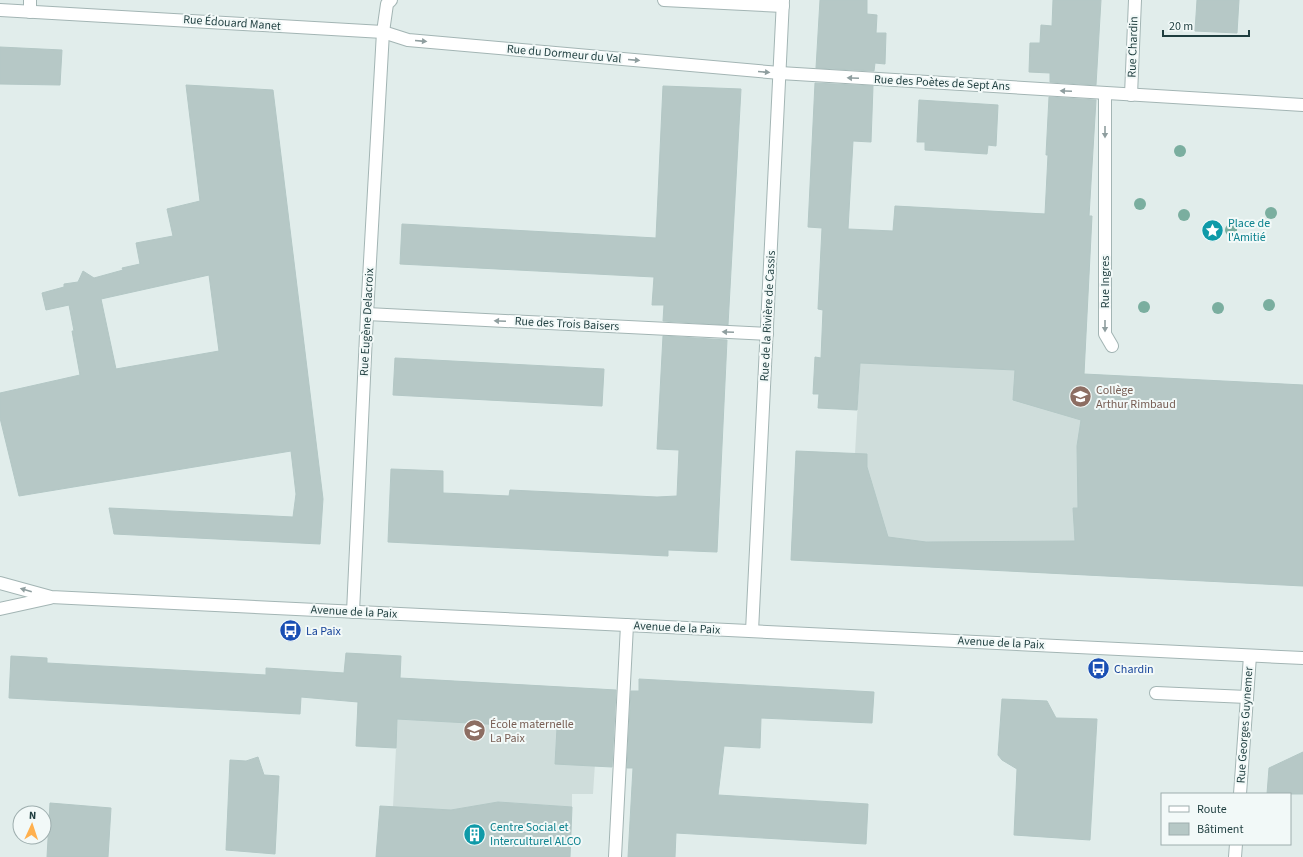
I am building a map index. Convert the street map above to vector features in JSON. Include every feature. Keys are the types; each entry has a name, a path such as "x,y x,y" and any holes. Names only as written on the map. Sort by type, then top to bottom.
{"street":[{"path":"383,32 387,4 391,0"},
{"path":"664,0 783,3"},
{"name":"Rue Chardin","path":"1131,95 1135,0"},
{"name":"Rue de la Rivière de Cassis","path":"752,631 783,3"},
{"name":"Rue Édouard Manet","path":"0,10 30,6 81,14 383,32"},
{"name":"Rue du Dormeur du Val","path":"383,32 408,40 780,73"},
{"name":"Rue Eugène Delacroix","path":"353,612 367,314 383,32"},
{"name":"Rue des Poètes de Sept Ans","path":"780,73 1303,105"},
{"name":"Rue Ingres","path":"1105,93 1105,334 1112,346"},
{"name":"Rue des Trois Baisers","path":"367,314 767,334"},
{"name":"Avenue de la Paix","path":"0,583 51,598 1303,658"},
{"name":"Avenue de la Paix","path":"0,609 51,598"},
{"path":"615,857 627,625"},
{"name":"Rue Georges Guynemer","path":"1240,793 1250,656"},
{"path":"1156,692 1247,697"},
{"path":"1235,857 1236,845"}],"shaded area":[{"name":"Collège Arthur Rimbaud","path":"895,206 1092,216 1084,374 1303,385 1303,586 791,560 796,451 855,454 861,346 888,348"},
{"name":"École maternelle La Paix","path":"346,653 401,656 400,678 603,689 601,730 597,733 593,794 572,794 572,807 498,802 451,810 393,807 396,748 356,746 358,702 343,700"}],"building":[{"path":"820,0 867,0 867,14 877,15 876,33 886,33 885,64 875,63 874,71 816,68"},
{"path":"1053,0 1101,0 1096,85 1050,82 1050,73 1029,72 1030,43 1040,43 1041,25 1052,26"},
{"path":"1197,0 1239,0 1237,33 1195,31"},
{"path":"0,47 62,50 60,85 0,84"},
{"name":"Collège Arthur Rimbaud","path":"815,83 873,86 871,142 853,141 848,229 893,231 895,206 1045,214 1049,97 1096,100 1089,216 1092,216 1084,374 1303,385 1303,586 791,560 796,451 867,454 867,467 888,537 926,542 1075,541 1073,508 1078,508 1077,446 1081,420 1013,400 1015,370 860,363 857,410 818,408 819,394 813,394 815,357 821,358 823,310 818,309 822,228 808,227"},
{"path":"186,85 273,90 323,499 320,544 114,534 109,508 293,517 296,494 291,451 19,496 0,418 0,393 80,375 69,305 46,310 42,293 64,287 64,284 78,282 83,271 94,278 123,270 122,268 140,264 136,243 173,236 167,209 200,201","holes":["209,275 219,351 116,369 101,299"]},
{"path":"663,86 741,89 728,325 663,321 664,305 652,305 654,277 400,264 402,224 656,238"},
{"path":"919,100 998,105 996,146 988,145 987,154 925,150 925,142 917,142"},
{"path":"663,336 727,340 717,552 668,550 668,556 388,542 391,469 443,471 443,493 509,496 510,490 657,497 677,496 679,450 657,449"},
{"path":"395,358 604,369 602,406 393,395"},
{"path":"346,653 401,656 400,678 616,690 612,767 555,764 557,728 397,719 396,748 356,746 358,702 301,697 300,714 9,698 11,656 47,658 47,663 266,675 266,668 344,673"},
{"path":"639,679 874,692 872,723 761,718 760,748 724,746 718,795 868,804 866,844 676,833 675,857 628,857 633,768 627,768 631,691 639,691"},
{"path":"1002,699 1047,701 1056,718 1097,719 1090,840 1014,835 1017,769 1002,760 998,755"},
{"path":"1303,752 1303,794 1267,793 1269,768"},
{"path":"258,757 264,775 279,776 275,854 226,850 230,760 246,761"},
{"name":"Centre Social et Interculturel ALCO","path":"498,802 572,807 570,857 376,857 380,806 451,810"},
{"path":"50,803 111,808 108,857 47,857 48,845 52,845 52,805 50,805"}],"place":[{"name":"Place de l'Amitié","path":"1213,230"},
{"name":"Collège Arthur Rimbaud","path":"1080,397"},
{"name":"La Paix","path":"290,631"},
{"name":"Chardin","path":"1098,669"},
{"name":"École maternelle La Paix","path":"474,731"},
{"name":"Centre Social et Interculturel ALCO","path":"474,834"}]}
